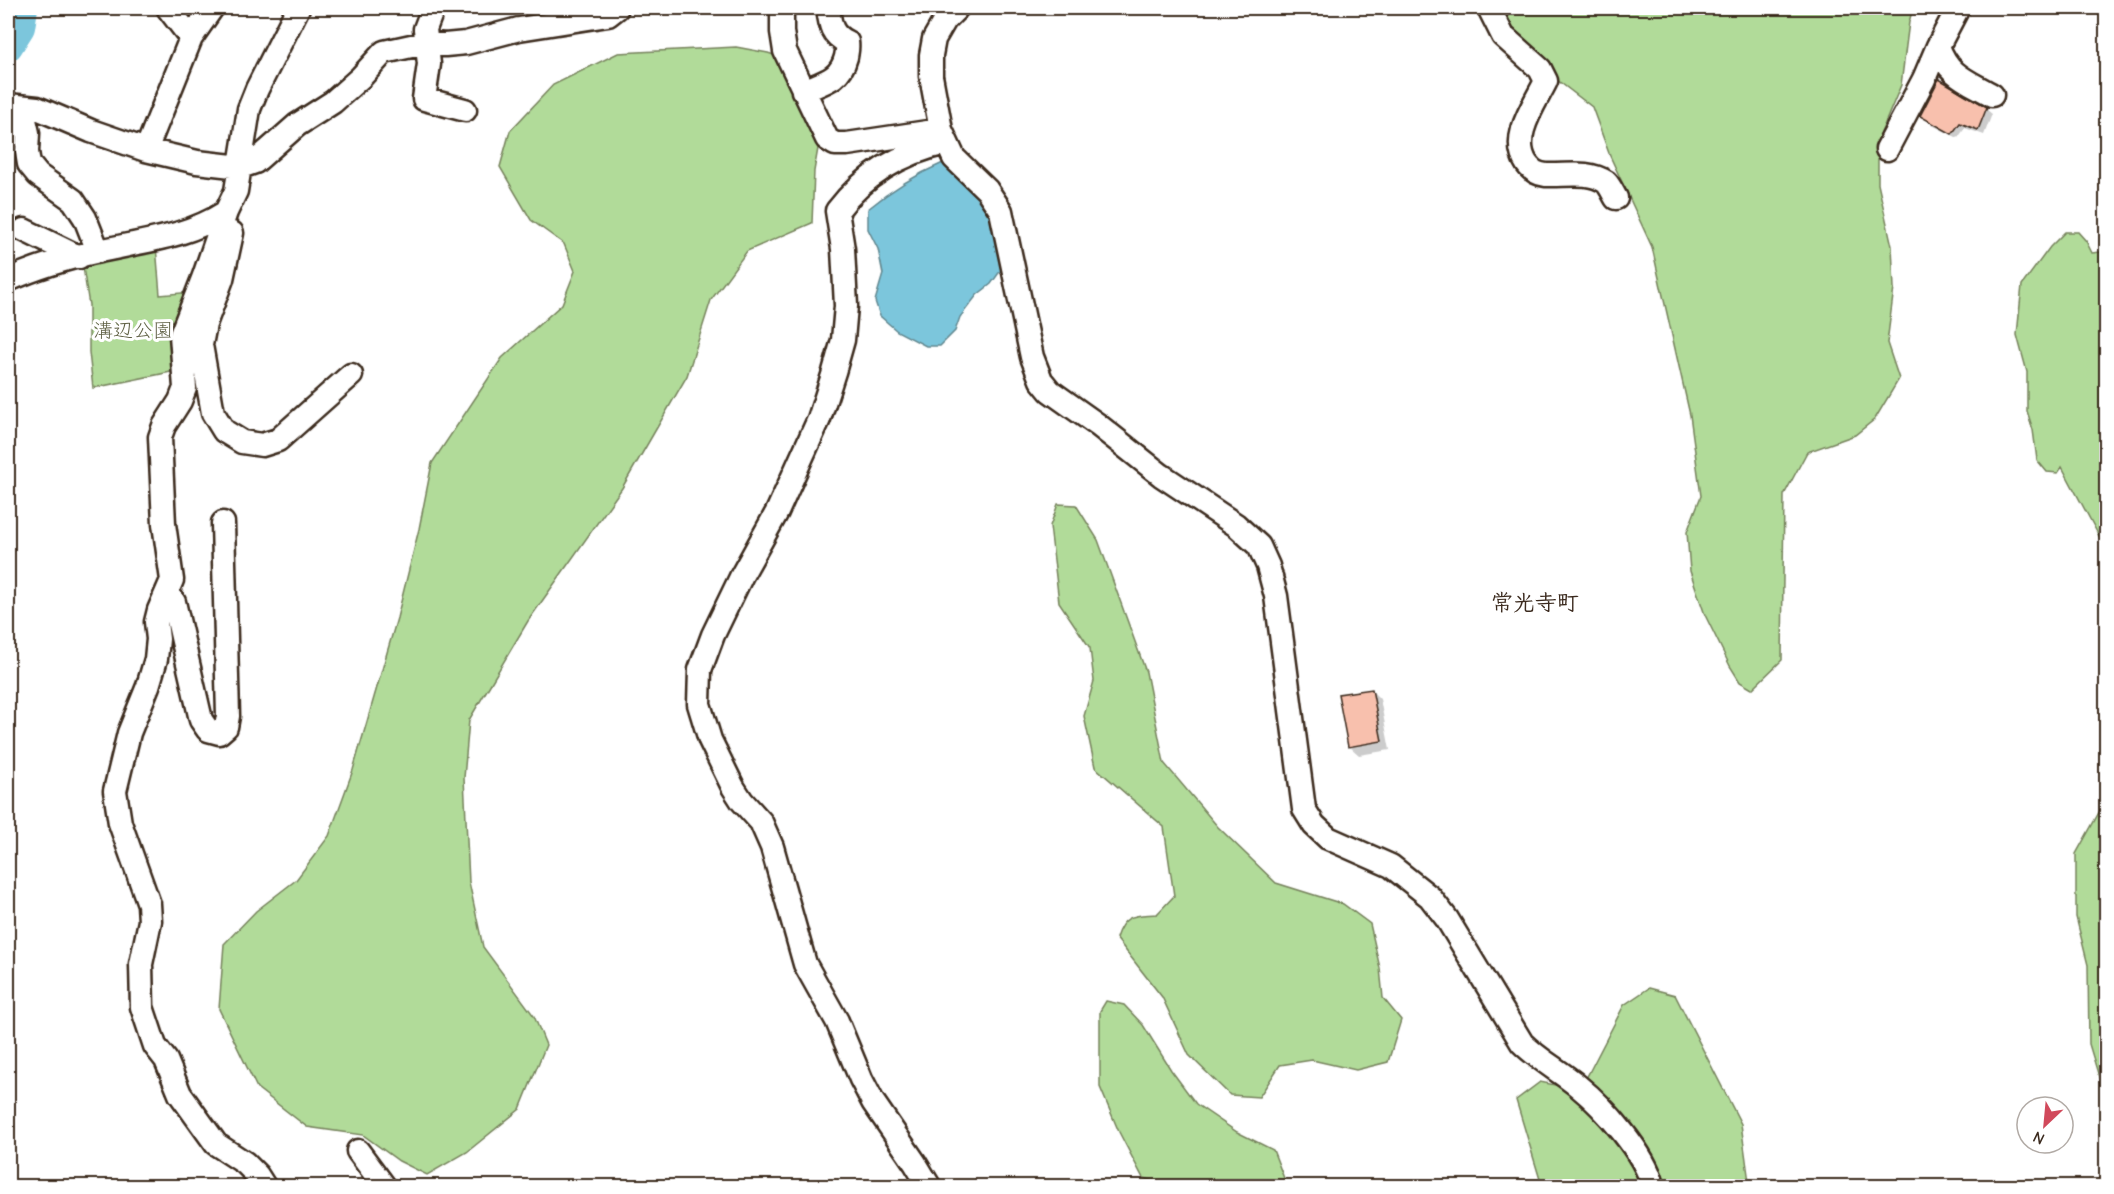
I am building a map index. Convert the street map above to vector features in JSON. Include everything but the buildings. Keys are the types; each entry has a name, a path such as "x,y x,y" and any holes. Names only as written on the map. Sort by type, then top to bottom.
{"street":[{"path":"168,8 191,38"},
{"path":"146,150 191,38 212,8"},
{"path":"264,1186 244,1163 216,1144 180,1094 166,1060 155,1046 142,1007 141,964 150,921 149,904 120,823 115,791 129,733 148,687 156,659 158,639 156,622 172,580 172,567 164,524 160,437 185,388 181,334 236,191 249,109 256,89 298,8"},
{"path":"433,8 425,29 429,64 424,99 465,110"},
{"path":"15,106 37,108 91,131 146,150 197,162 241,166 255,162 297,125 333,102 361,77 384,51 425,43 446,45 466,43 519,29 608,15 617,8"},
{"path":"782,8 785,51 827,139 835,144 847,144 943,136"},
{"path":"804,90 833,78 840,73 844,64 847,42 833,33 828,8"},
{"path":"957,8 945,20 934,39 931,55 931,76 943,136 954,158 987,190 1001,211 1032,357 1041,380 1050,392 1098,425 1161,475 1236,525 1259,546 1268,566 1276,597 1304,809 1314,825 1328,838 1392,866 1430,897 1448,920 1522,1043 1536,1057 1577,1085 1595,1102 1622,1132 1644,1164 1653,1186"},
{"path":"1489,8 1503,36 1540,69 1546,81 1525,124 1521,138 1525,160 1532,171 1544,175 1592,176 1608,183 1616,198"},
{"path":"1887,149 1958,8"},
{"path":"1938,45 1948,67 1957,75 1992,95"},
{"path":"15,106 28,133 29,164 38,175 73,200 85,218 88,254"},
{"path":"929,1186 873,1102 837,1022 805,964 772,847 760,822 733,787 710,740 699,704 700,670 712,635 777,512 819,419 843,340 846,306 843,249 837,211 851,192 879,171 902,157 925,148 943,136"},
{"path":"8,280 41,266 180,234 207,224 226,212"},
{"path":"226,212 232,232 222,279 205,324 201,345 213,413 224,431 242,442 262,445 278,440 351,375"},
{"path":"24,230 88,254"},
{"path":"168,593 174,602 201,720 208,730 219,733 226,727 228,716 223,523"},
{"path":"358,1151 384,1186"}],"green space":[{"path":"1485,8 1913,8 1901,85 1878,140 1878,184 1892,246 1894,288 1887,343 1899,379 1875,419 1855,435 1807,452 1784,495 1782,660 1752,689 1740,682 1730,666 1705,615 1690,571 1687,532 1701,496 1690,415 1652,247 1610,156 1592,107 1553,77"},
{"path":"736,47 783,58 820,137 814,171 812,223 747,251 711,300 687,376 622,488 528,621 469,720 464,778 469,882 483,947 534,1016 546,1045 520,1109 467,1152 427,1175 399,1161 363,1135 307,1127 257,1088 219,1009 224,944 256,911 296,880 329,836 353,770 397,618 419,529 432,463 502,358 562,304 575,271 564,244 531,220 500,167 510,131 553,85 618,53"},
{"path":"2065,232 2078,232 2092,253 2101,252 2106,247 2106,549 2062,467 2058,473 2047,472 2037,460 2033,430 2027,411 2027,372 2017,335 2022,285 2050,247"},
{"name":"溝辺公園","path":"156,246 160,295 192,292 180,370 93,388 89,352 89,305 83,267 115,253"},
{"path":"1058,504 1076,505 1098,540 1146,672 1164,763 1218,827 1276,883 1343,904 1370,924 1380,968 1383,998 1401,1020 1388,1062 1356,1070 1312,1060 1280,1065 1259,1097 1230,1095 1189,1055 1162,997 1116,938 1126,920 1136,916 1157,914 1174,896 1164,827 1095,767 1084,716 1094,681 1090,648 1059,602 1050,526"},
{"path":"2106,800 2106,1100 2089,1044 2088,965 2076,917 2076,854"},
{"path":"1649,988 1675,995 1741,1124 1749,1182 1747,1186 1542,1186 1516,1100 1540,1082 1580,1090 1624,1005"},
{"path":"1106,1001 1124,1005 1143,1025 1171,1070 1196,1104 1237,1132 1273,1150 1287,1186 1170,1186 1143,1178 1119,1132 1100,1087 1100,1011"}],"water":[{"path":"943,163 980,196 995,217 1002,240 1001,270 960,317 955,331 940,346 926,346 897,331 880,316 875,301 883,274 878,249 868,229 868,209 904,183"}],"waterway":[{"path":"8,46 20,27 23,8"}],"district":[{"name":"常光寺町","path":"1535,602"}]}
